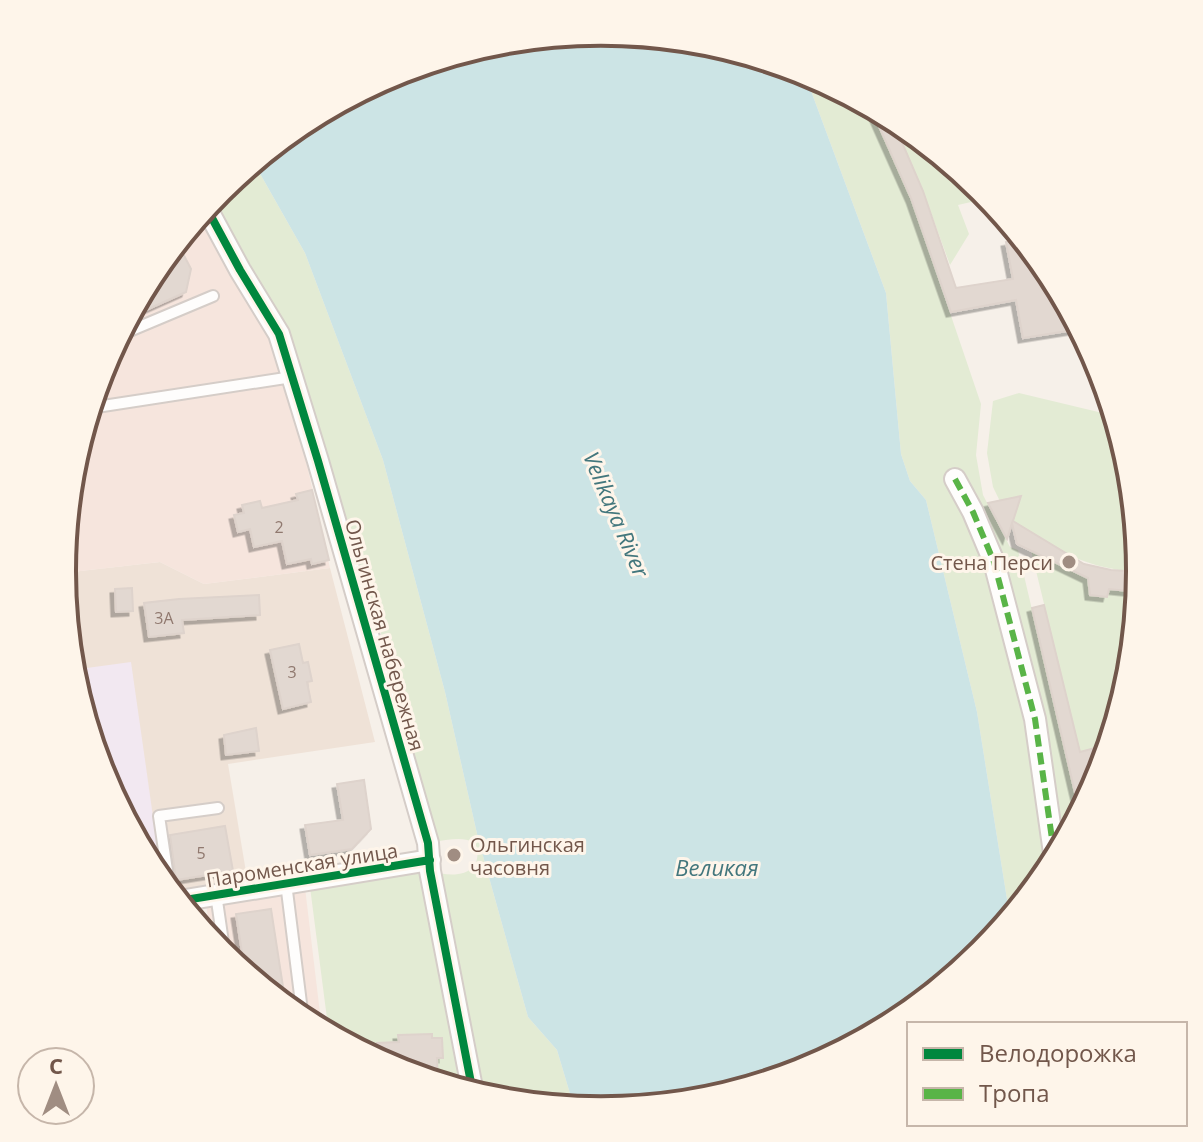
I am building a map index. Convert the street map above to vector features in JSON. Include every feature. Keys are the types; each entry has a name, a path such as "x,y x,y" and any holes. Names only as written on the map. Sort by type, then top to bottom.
{"street":[{"name":"Ольгинская набережная","path":"213,219 279,334 369,633 428,843 470,1079"},
{"path":"955,479 994,562 1035,719 1052,840"},
{"name":"Пароменская улица","path":"191,899 430,860"}],"lane":[{"path":"137,328 213,296"},
{"path":"103,406 292,377"},
{"path":"166,865 159,816 218,808"},
{"path":"286,883 301,1001"},
{"path":"216,894 222,933"}],"shaded area":[{"path":"209,223 273,335 302,443 330,568 204,584 160,562 76,572 81,502 94,435 116,370 165,279"},
{"path":"160,562 204,584 330,568 375,742 228,764 247,878 183,889 147,833 116,772 94,707 81,640 76,572"},
{"path":"131,662 158,851 116,772 94,707 86,668"},
{"path":"303,871 320,1014 255,966 208,918 203,886"}],"green space":[{"path":"811,90 878,125 911,198 981,404 976,455 983,495 1010,547 1018,550 1076,795 1038,863 1008,903 977,712 926,500 910,481 901,454 886,293"},
{"path":"901,140 948,176 978,206 971,202 958,205 969,234 950,265"},
{"path":"259,172 305,253 383,460 445,692 478,838 528,1017 557,1050 570,1095 499,1086 433,1068 369,1042 327,1019 310,887 430,871 459,874 475,866 478,855 473,842 459,839 433,842 380,630 322,460 286,330 252,269 242,262 217,214"},
{"path":"1019,393 1102,413 1122,502 1126,570 1087,562 1012,526 993,487 987,453 993,401"},
{"path":"1030,546 1088,578 1106,596 1109,589 1125,591 1122,640 1109,707 1095,749 1080,752"}],"water":[{"path":"636,47 670,50 737,64 811,90 886,293 901,454 910,481 926,500 977,712 1008,903 948,966 864,1026 770,1068 670,1092 570,1095 557,1050 528,1017 478,838 445,692 383,460 305,253 259,172 339,116 433,74 533,50"}],"building":[{"path":"878,125 901,140 923,191 956,288 1013,279 1006,242 1010,241 1038,279 1068,331 1023,338 1016,300 951,312 911,198"},
{"path":"183,254 191,269 186,292 146,310"},
{"path":"312,490 329,560 312,564 311,559 287,564 282,541 254,547 250,529 238,532 234,515 244,513 242,505 260,501 262,508 298,500 296,494"},
{"name":"Стена Перси","path":"1021,496 1013,521 1084,564 1126,571 1125,591 1109,589 1107,597 1090,595 1088,578 1017,544 1012,523 1007,539 988,503"},
{"path":"132,588 133,611 116,612 115,589"},
{"path":"259,595 260,615 182,620 184,633 149,637 144,603"},
{"path":"1044,605 1080,752 1095,749 1076,795 1032,608"},
{"path":"299,644 303,663 308,662 312,681 307,682 311,702 283,709 270,650"},
{"path":"256,728 259,751 226,755 224,735"},
{"path":"364,780 371,829 352,849 310,855 305,825 343,820 337,784"},
{"path":"225,826 233,871 177,880 170,835"},
{"path":"271,909 283,989 242,954 236,914"},
{"path":"432,1034 432,1038 442,1038 443,1058 437,1058 437,1069 377,1046 377,1043 399,1042 398,1035"}],"marked path":[{"path":"955,479 994,562 1035,719 1052,840"}],"cycle path":[{"path":"212,219 279,334 318,461 428,843 430,871 470,1079"},
{"path":"192,899 430,860"}],"place":[{"name":"Стена Перси","path":"1069,562"},
{"name":"Ольгинская часовня","path":"454,855"}],"water label":[{"name":"Velikaya River","path":"617,514"},
{"name":"Великая","path":"717,867"}]}
